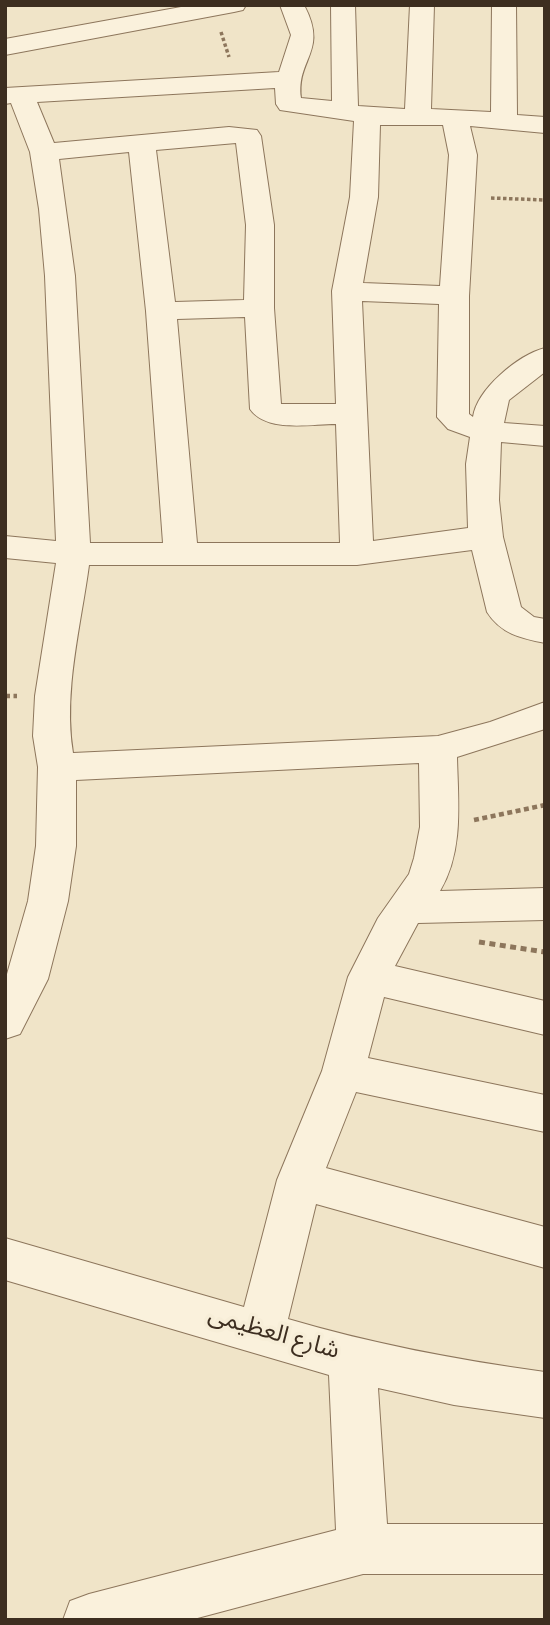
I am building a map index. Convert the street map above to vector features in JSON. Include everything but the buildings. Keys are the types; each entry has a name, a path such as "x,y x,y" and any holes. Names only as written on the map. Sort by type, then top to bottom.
{"street":[{"path":"5,47 234,5"},
{"path":"292,5 303,22 305,37 290,79 289,104 356,114 455,117 545,125"},
{"path":"343,5 364,197 347,291 357,554"},
{"path":"418,116 422,5"},
{"path":"504,5 504,121"},
{"path":"5,1022 27,979 48,901 56,846 57,767 52,736 53,696 74,554 60,276 44,152 13,96 290,79"},
{"path":"455,117 463,155 454,296 453,416 456,422 486,430 545,436"},
{"path":"44,152 229,135 250,138 262,263 259,308 266,409 273,414 352,414"},
{"path":"142,144 161,311 181,554"},
{"path":"347,291 454,296"},
{"path":"161,311 259,308"},
{"path":"545,357 498,393 491,403 482,476 486,537 505,611 524,627 545,631"},
{"path":"5,547 74,554 357,554 486,537"},
{"path":"57,767 438,749 499,733 545,715"},
{"path":"261,1332 299,1180 343,1071 369,977 392,929 427,878 439,827 438,749"},
{"path":"407,908 545,904"},
{"path":"369,977 545,1018"},
{"path":"343,1071 545,1114"},
{"path":"299,1180 545,1248"},
{"name":"شارع العظيمى","path":"5,1259 352,1360 454,1382 545,1395"},
{"path":"352,1360 363,1549"},
{"path":"89,1620 363,1549 545,1549"}],"path":[{"path":"209,10 225,38 235,83"},
{"path":"459,197 545,200"},
{"path":"439,827 545,805"}]}
